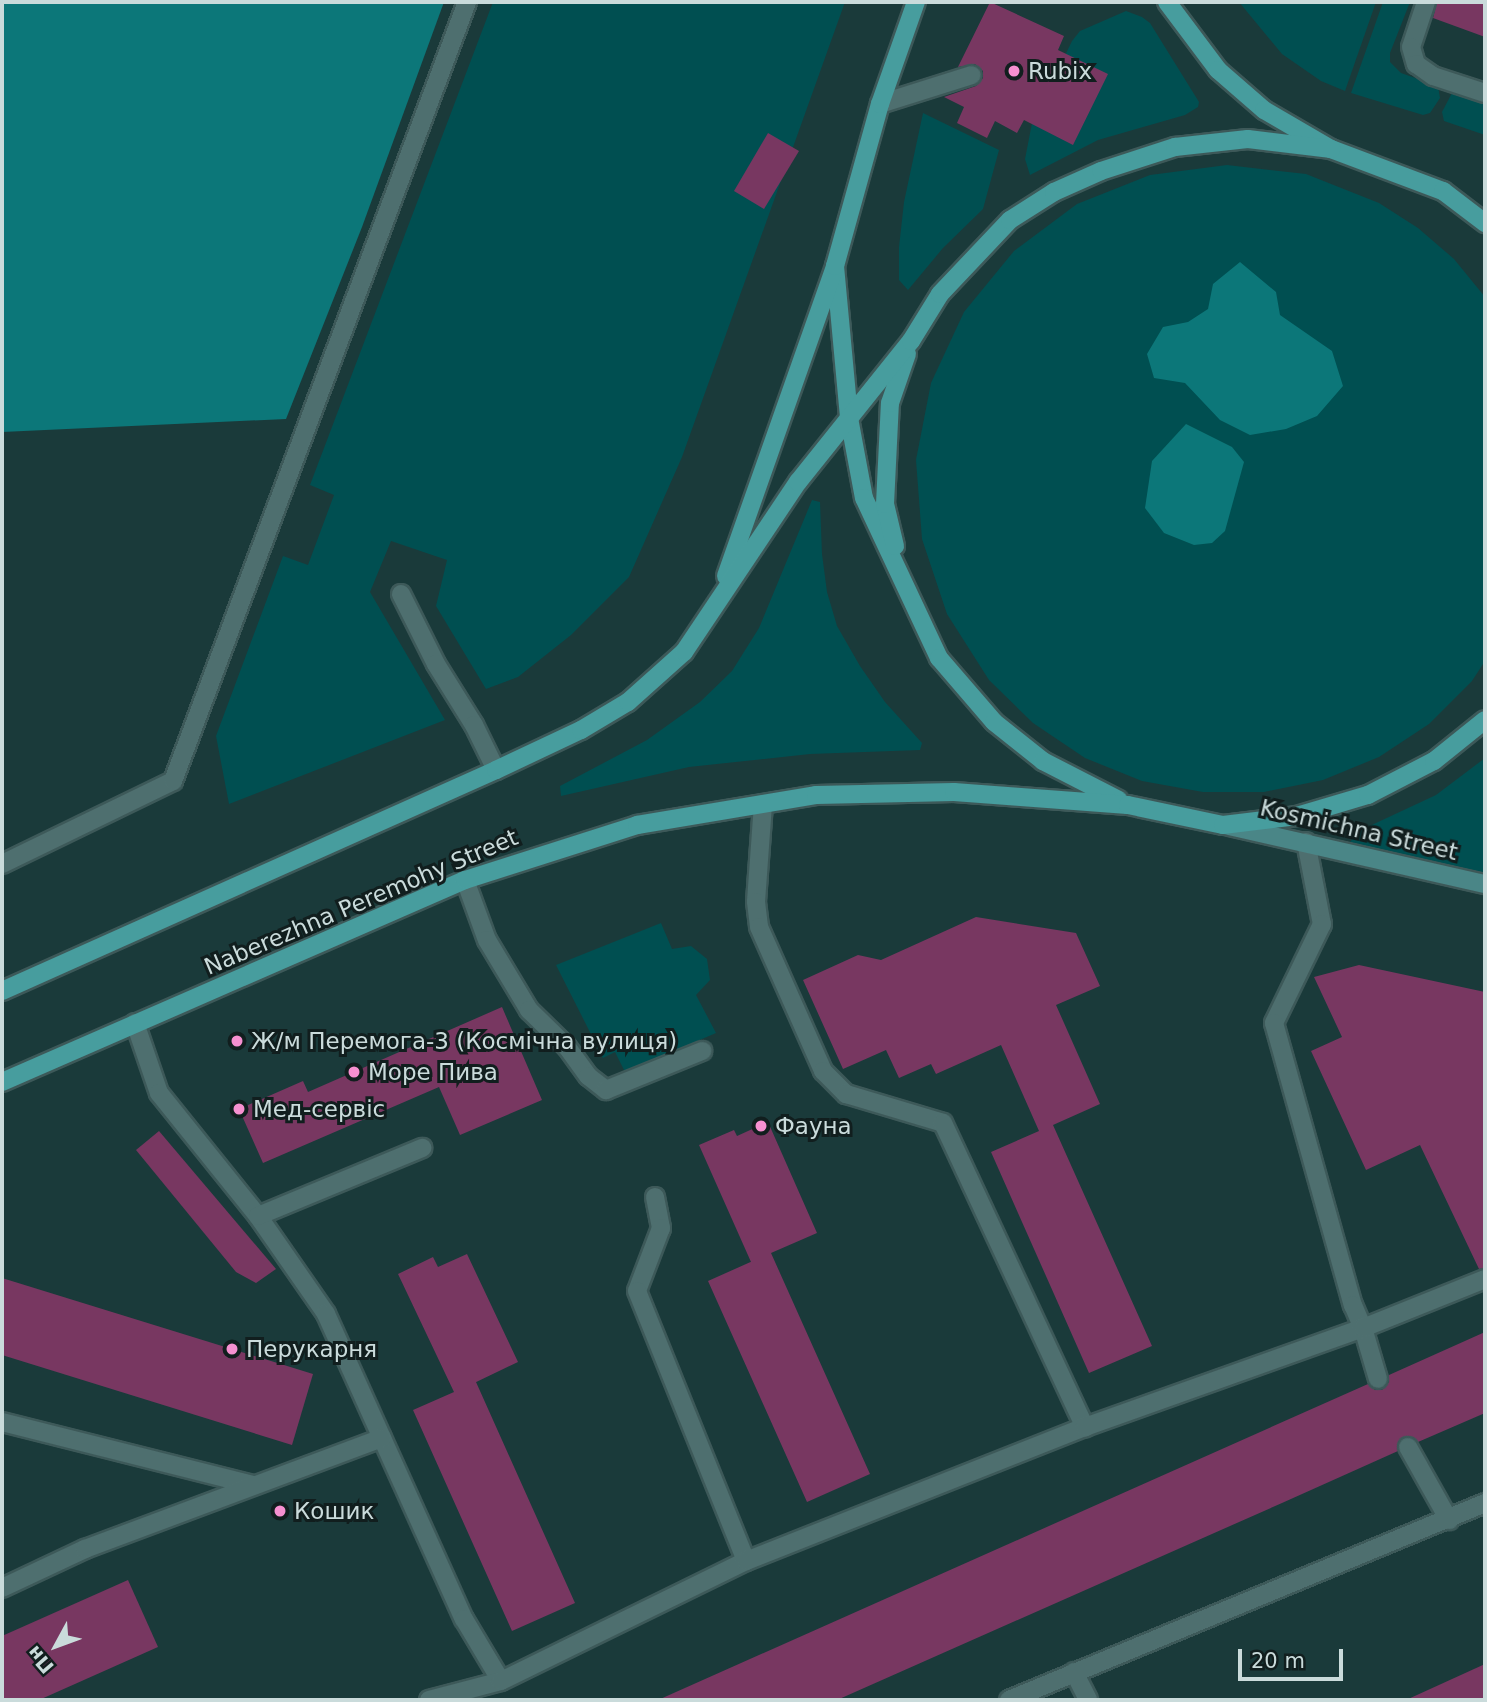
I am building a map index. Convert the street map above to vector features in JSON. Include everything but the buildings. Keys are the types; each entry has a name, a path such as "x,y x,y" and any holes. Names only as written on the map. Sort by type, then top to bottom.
{"main road":[{"name":"Naberezhna Peremohy Street","path":"718,601 835,266 880,104 916,2"},
{"name":"Naberezhna Peremohy Street","path":"1167,2 1218,70 1264,110 1331,149 1443,191 1485,222"},
{"name":"Naberezhna Peremohy Street","path":"2,990 496,770 581,730 628,702 684,652 798,482 911,341 940,294 1010,220 1054,192 1101,171 1175,147 1248,139 1331,149"},
{"name":"Naberezhna Peremohy Street","path":"835,266 849,418 864,498 939,658 994,722 1043,761 1128,805"},
{"name":"Naberezhna Peremohy Street","path":"904,586 885,504 891,403 911,341"},
{"name":"Naberezhna Peremohy Street","path":"2,1082 465,880 637,825 816,796 954,792 1128,805 1223,825 1297,816 1368,794 1434,761 1485,720"},
{"name":"Kosmichna Street","path":"1223,825 1485,884"}],"street":[{"path":"2,864 173,781 467,2"},
{"path":"1426,2 1411,47 1416,64 1433,76 1485,93"},
{"path":"880,104 972,75"},
{"path":"401,594 436,664 474,725 496,770"},
{"path":"762,804 756,902 759,927 823,1071 846,1094 904,1109 943,1123 1085,1427"},
{"path":"1306,842 1322,924 1275,1023 1353,1305 1363,1328 1378,1379"},
{"path":"465,880 487,940 529,1010 567,1046 588,1076 606,1090 702,1051"},
{"path":"135,1023 159,1093 258,1216 326,1314 464,1619 501,1681"},
{"path":"258,1216 422,1148"},
{"path":"655,1197 661,1228 637,1291 746,1561"},
{"path":"429,1700 501,1681 746,1561 1085,1427 1363,1328 1485,1279"},
{"path":"2,1422 253,1485"},
{"path":"2,1588 85,1549 382,1438"},
{"path":"1408,1447 1449,1520"},
{"path":"1009,1700 1485,1503"},
{"path":"1074,1672 1088,1700"}],"shaded area":[{"path":"2,2 444,2 362,227 286,419 2,432"},
{"path":"493,2 845,2 682,457 629,577 571,635 518,677 486,689 436,606 447,560 391,541 370,592 445,720 229,804 216,736 283,556 308,565 334,495 310,485"},
{"path":"1239,2 1376,2 1345,91 1321,81 1282,54"},
{"path":"1383,2 1410,2 1390,53 1390,62 1401,73 1438,86 1440,98 1430,113 1423,115 1351,93"},
{"path":"1126,11 1150,23 1199,102 1198,107 1185,115 1098,140 1030,175 1025,159 1032,123 1072,41 1080,31"},
{"path":"1453,91 1485,103 1485,135 1444,121 1442,112"},
{"path":"923,113 999,150 983,209 943,248 908,290 899,280 899,247 904,202"},
{"path":"1227,165 1306,174 1379,203 1418,228 1454,259 1485,297 1485,661 1472,681 1429,724 1379,757 1323,780 1264,792 1203,792 1142,781 1085,758 1033,723 989,680 947,614 922,539 916,460 931,383 964,312 1014,251 1077,204 1150,175"},
{"path":"1240,262 1276,292 1280,315 1332,351 1343,386 1317,416 1286,429 1250,435 1220,420 1185,383 1154,378 1147,354 1163,327 1188,322 1208,309 1213,284"},
{"path":"1186,424 1232,447 1244,462 1225,531 1212,543 1194,545 1164,533 1145,508 1152,461"},
{"path":"812,500 820,502 827,592 837,626 885,702 922,743 920,750 810,754 689,767 561,796 560,786 647,740 700,702 732,671 759,628"},
{"path":"1485,758 1485,877 1350,842 1361,830 1436,795"},
{"path":"661,923 672,949 691,946 707,959 710,980 696,995 716,1033 625,1072 615,1052 603,1058 556,965"}],"place":[{"name":"Rubix","path":"1014,71"},
{"name":"Ж/м Перемога-3 (Космічна вулиця)","path":"237,1041"},
{"name":"Море Пива","path":"354,1072"},
{"name":"Мед-сервіс","path":"239,1109"},
{"name":"Фауна","path":"761,1126"},
{"name":"Перукарня","path":"232,1349"},
{"name":"Кошик","path":"280,1511"}]}
